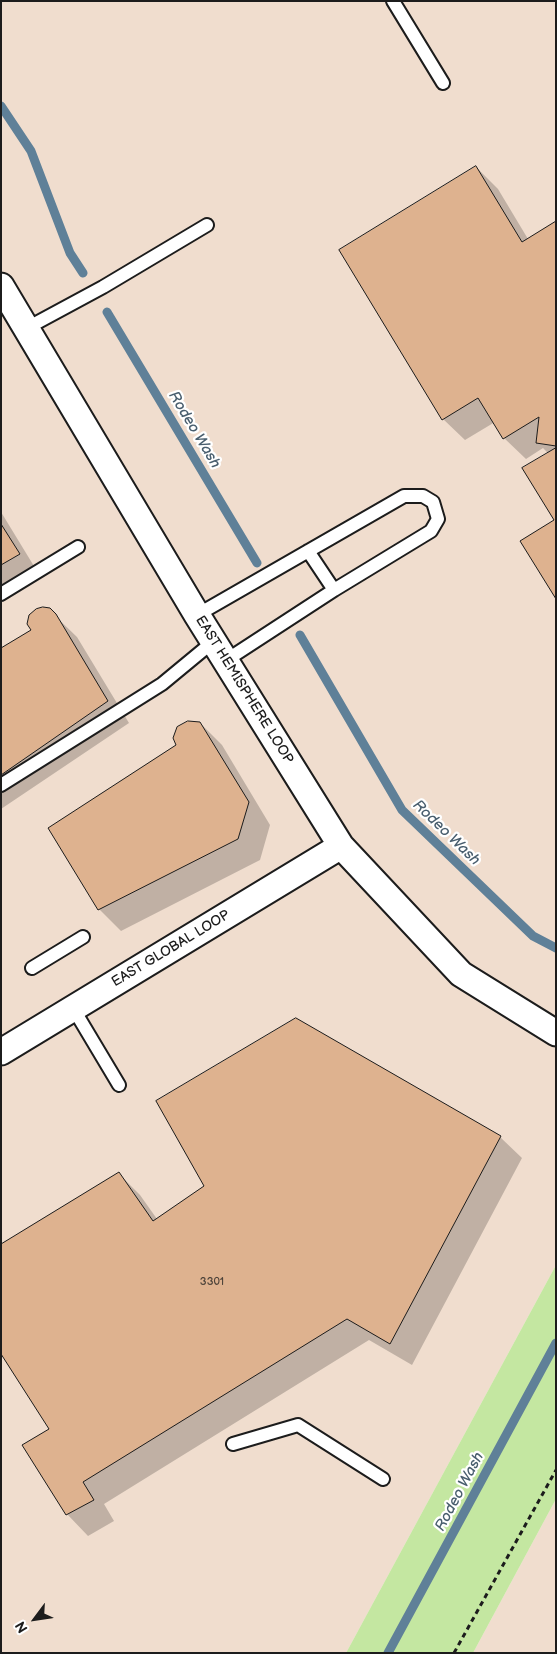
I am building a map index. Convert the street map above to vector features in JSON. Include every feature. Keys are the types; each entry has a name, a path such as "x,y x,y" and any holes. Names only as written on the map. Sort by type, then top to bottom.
{"street":[{"name":"EAST HEMISPHERE LOOP","path":"1,286 219,651 341,846 461,974 556,1033"},
{"name":"EAST GLOBAL LOOP","path":"1,1052 341,846"}],"lane":[{"path":"393,1 443,83"},
{"path":"27,328 103,287 207,225"},
{"path":"1,785 162,684 219,651 334,590 431,531 438,519 433,502 423,496 404,496 198,615"},
{"path":"1,594 78,547"},
{"path":"308,552 334,590"},
{"path":"32,968 83,937"},
{"path":"73,1008 119,1085"},
{"path":"233,1444 298,1425 383,1479"}],"path":[{"path":"454,1653 556,1470"}],"shaded area":[{"path":"1,1 556,1 556,1265 346,1653 1,1653"},
{"path":"556,1499 556,1653 473,1653"}],"green space":[{"path":"556,1265 556,1499 473,1653 346,1653"}],"building":[{"path":"476,166 522,242 556,221 556,446 536,443 539,417 503,439 478,398 442,420 339,250"},
{"path":"556,448 556,599 520,541 554,520 522,468"},
{"path":"1,524 20,554 1,565"},
{"path":"50,608 56,614 108,701 1,775 1,648 31,630 27,624 29,615 36,609"},
{"path":"188,721 200,722 249,802 238,839 98,910 48,828 176,745 173,738 177,727"},
{"path":"296,1018 501,1136 390,1344 347,1319 83,1482 94,1500 66,1515 22,1445 49,1429 1,1354 1,1244 119,1172 153,1221 204,1186 156,1101"}],"waterway":[{"name":"Rodeo Wash","path":"1,106 31,151 70,253 83,273"},
{"name":"Rodeo Wash","path":"107,312 257,563"},
{"name":"Rodeo Wash","path":"300,635 402,810 533,936 556,948"},
{"name":"Rodeo Wash","path":"388,1653 556,1343"}]}
